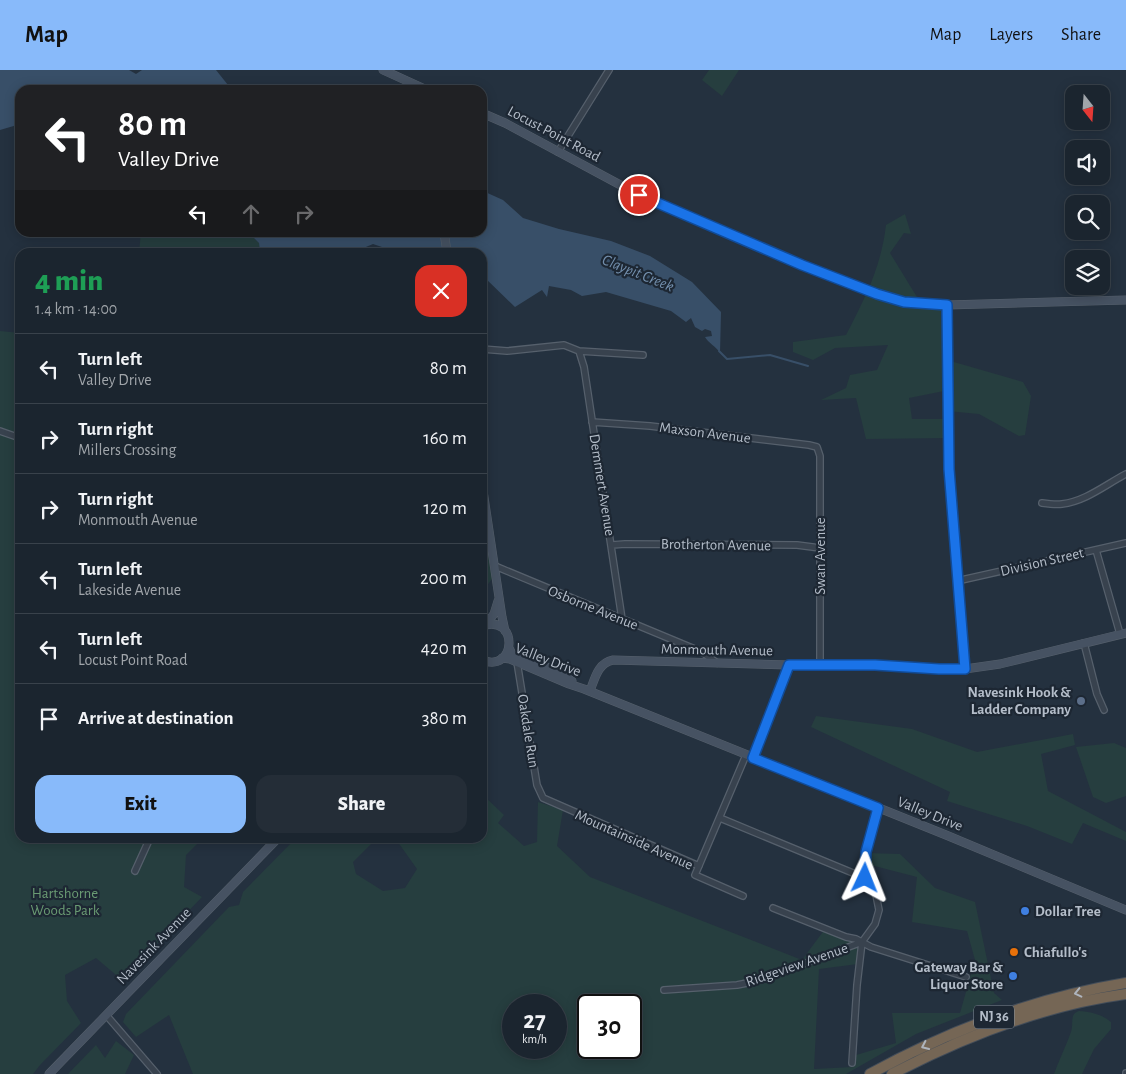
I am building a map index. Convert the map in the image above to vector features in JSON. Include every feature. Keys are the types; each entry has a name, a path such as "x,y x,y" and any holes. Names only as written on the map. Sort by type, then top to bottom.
{"highway":[{"name":"NJ 36","path":"870,1074 938,1040 992,1017 1056,998 1126,983"},
{"name":"NJ 36","path":"892,1074 950,1046 999,1026 1062,1007 1126,994"}],"street":[{"path":"383,70 416,85"},
{"path":"558,152 609,70"},
{"name":"Locust Point Road","path":"487,115 639,195 855,286 898,301 947,305 1126,300"},
{"path":"947,305 948,439 965,669"},
{"path":"487,349 507,351 564,345 579,351 643,355"},
{"name":"Demmert Avenue","path":"579,351 584,366 622,619"},
{"name":"Maxson Avenue","path":"592,422 660,427 809,445 817,448"},
{"path":"0,431 15,436"},
{"name":"Swan Avenue","path":"817,448 820,456 820,665"},
{"path":"1042,503 1061,505 1077,500 1126,474"},
{"path":"487,516 502,617 509,639 509,648 502,658 491,662 487,661"},
{"name":"Division Street","path":"958,581 1126,543"},
{"name":"Brotherton Avenue","path":"612,545 797,545 820,548"},
{"path":"1096,550 1123,633"},
{"name":"Osborne Avenue","path":"495,566 702,652 717,662"},
{"path":"487,622 494,614 499,589"},
{"path":"487,625 494,624 505,631"},
{"name":"Monmouth Avenue","path":"587,690 603,664 610,661 875,665 965,669 1000,664 1123,633"},
{"path":"1084,643 1104,710"},
{"name":"Valley Drive","path":"509,648 516,657 543,665 587,690"},
{"name":"Valley Drive","path":"502,658 517,662 587,690 1126,910"},
{"name":"Oakdale Run","path":"517,662 537,785 543,798"},
{"path":"699,866 750,756 789,665"},
{"name":"Mountainside Avenue","path":"543,798 699,866 695,875 743,896"},
{"path":"720,818 865,878 866,852 878,808"},
{"path":"135,871 148,843"},
{"name":"Navesink Avenue","path":"49,1074 273,843"},
{"name":"Ridgeview Avenue","path":"664,990 737,985 757,981 862,942 875,924 879,910 876,895 865,878"},
{"path":"773,908 871,947 966,977"},
{"path":"852,1063 862,942"},
{"path":"107,1016 157,1074"}],"green space":[{"path":"709,70 739,70 722,96 702,80"},
{"path":"905,214 911,234 904,233 890,253 920,302 946,304 947,360 1023,382 1031,396 1025,435 1019,436 979,414 948,411 949,390 909,398 912,419 947,419 947,438 866,439 856,398 821,400 846,388 850,375 877,370 888,345 835,348 813,360 793,352 793,342 846,335 866,295 876,269 884,241 886,225"},
{"path":"141,237 253,237 259,243 260,248 139,248"},
{"name":"Hartshorne Woods Park","path":"0,331 15,332 15,843 198,843 186,855 184,887 202,897 122,980 96,958 65,975 67,1001 81,1023 33,1074 0,1074"},
{"path":"487,535 494,576 487,586"},
{"path":"816,716 912,729 977,752 1073,734 1075,745 1041,754 1048,791 1126,832 1126,841 1083,823 1072,844 1027,826 947,801 950,792 811,727"},
{"path":"1114,743 1126,748 1126,796 1106,803 1093,797 1076,747"},
{"path":"487,799 504,815 498,823 524,846 537,842 538,802 563,810 557,846 590,877 802,960 825,929 862,942 858,964 819,969 814,1069 853,1067 853,1056 896,1043 892,1013 960,1013 975,960 967,931 912,922 917,877 863,863 864,853 900,854 935,888 975,902 994,993 1002,1000 916,1034 846,1074 193,1074 169,1015 136,1037 123,1022 126,1014 229,907 239,905 243,892 291,843 372,843 353,862 356,874 383,891 405,888 417,869 399,843 487,843"},
{"path":"1079,1011 1103,1017 1111,1022 1111,1029 1094,1049 1082,1074 1054,1074 1072,1029 1074,1014"},
{"path":"116,1041 134,1055 125,1074 68,1074 96,1045 105,1058"}],"water":[{"path":"0,70 129,70 136,74 142,70 216,70 228,85 15,85 15,126 0,130"},
{"path":"487,193 503,200 523,218 559,229 611,241 650,256 692,282 721,312 720,353 705,337 712,336 711,331 705,329 702,331 695,327 691,318 686,322 671,311 606,292 582,296 571,290 549,286 547,297 542,290 515,307 487,280 487,248 383,248 373,244 364,248 260,248 259,243 253,237 487,237"}],"waterway":[{"name":"Claypit Creek","path":"719,351 727,359 770,355 808,366"}],"place":[{"name":"Navesink Hook & Ladder Company","path":"1081,701"},
{"name":"Dollar Tree","path":"1025,911"},
{"name":"Chiafullo's","path":"1014,952"},
{"name":"Gateway Bar & Liquor Store","path":"1013,976"}],"route":[{"path":"639,195 802,265 877,294 904,302 947,305 949,469 965,669 875,665 789,665 753,758 878,808 866,852 865,878"}]}
